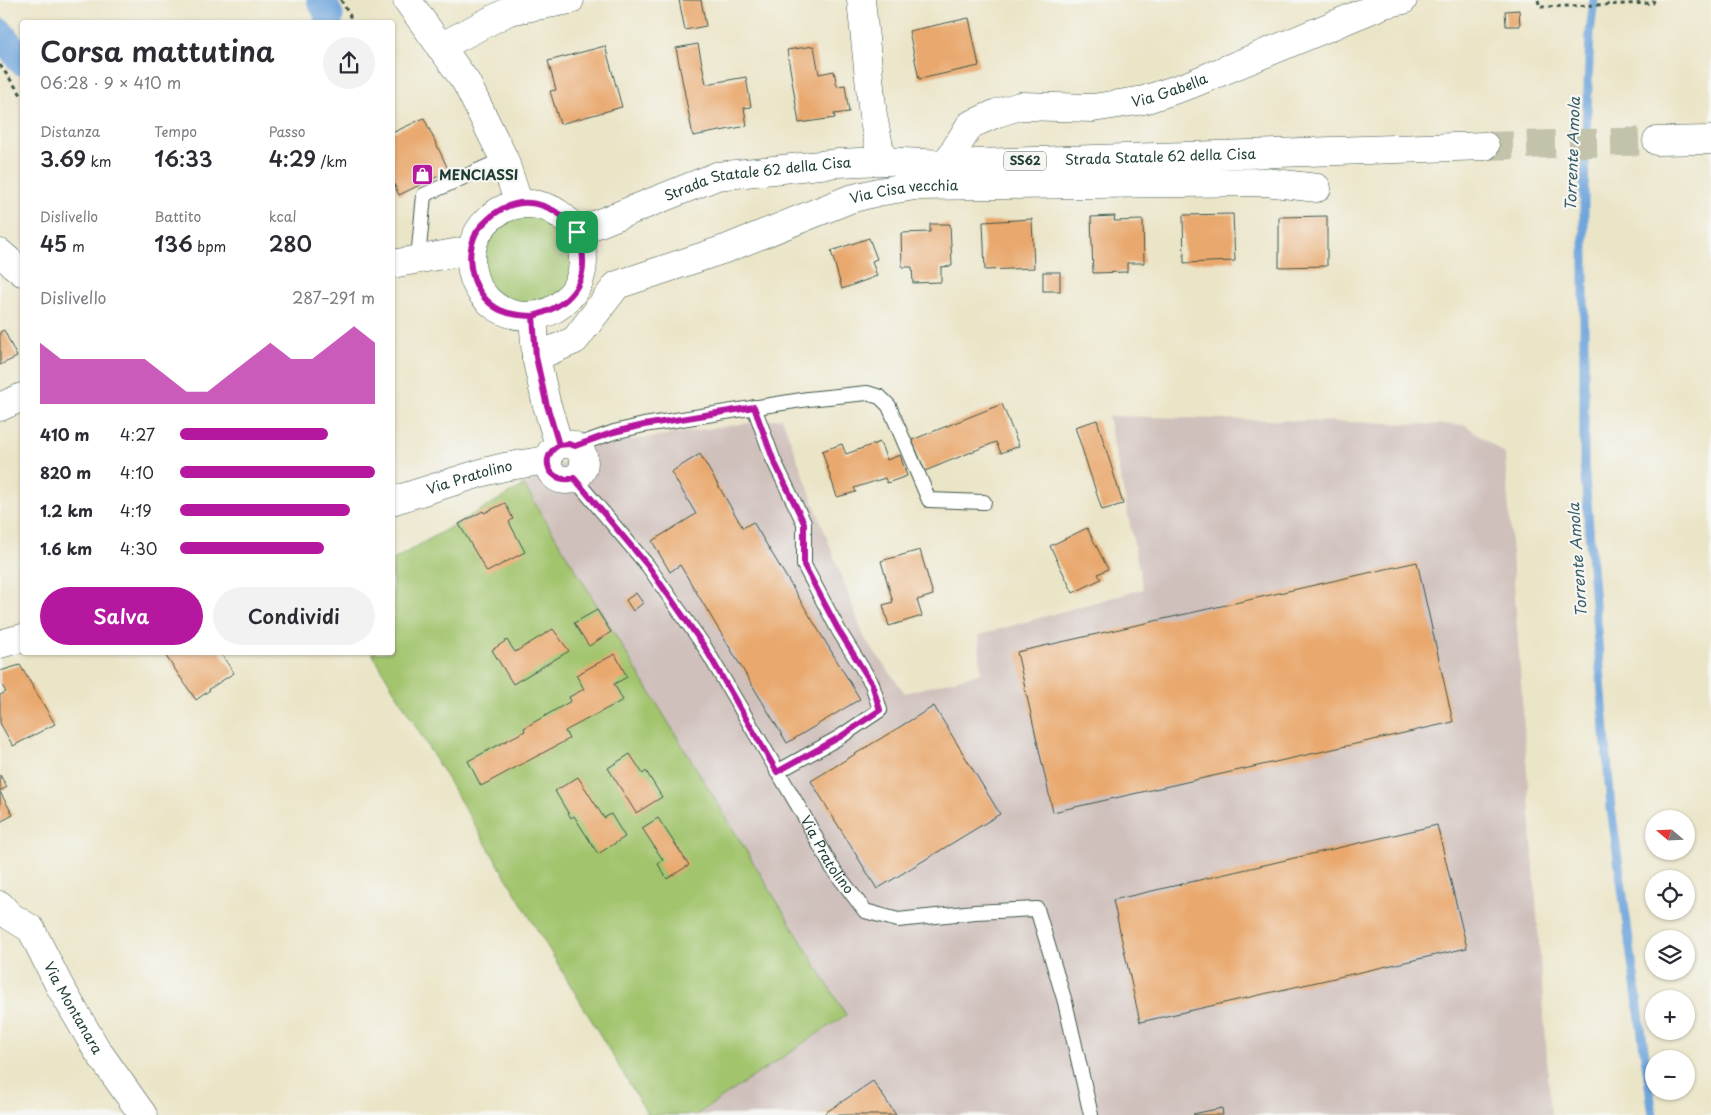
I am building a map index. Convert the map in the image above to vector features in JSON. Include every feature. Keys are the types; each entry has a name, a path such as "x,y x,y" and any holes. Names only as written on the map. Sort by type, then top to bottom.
{"street":[{"path":"407,0 466,82 504,159 519,204"},
{"path":"440,47 510,11 570,0"},
{"path":"861,0 873,116 882,161"},
{"name":"Via Gabella","path":"946,164 970,125 997,113 1020,106 1093,108 1144,100 1189,85 1384,4 1403,0"},
{"path":"1657,141 1711,140"},
{"name":"Strada Statale 62 della Cisa","path":"577,232 718,176 838,163 882,161 946,164 1485,146"},
{"name":"Via Cisa vecchia","path":"536,357 575,340 617,285 728,248 850,198 878,192 925,186 1266,182 1317,188"},
{"path":"532,203 552,209 569,221 577,232 582,247 584,263 580,279 573,293 562,304 548,312 533,316 516,316 499,309 486,299 476,284 470,268 471,250 476,233 487,219 502,209 519,204 532,203"},
{"path":"405,261 471,250"},
{"path":"0,253 20,270"},
{"path":"533,316 536,357 546,402 560,450 583,456 584,462 579,474 574,478"},
{"path":"0,407 20,398"},
{"name":"Via Pratolino","path":"395,500 560,450"},
{"path":"0,644 20,639"},
{"name":"Via Montanara","path":"0,905 10,916 31,929 58,985 97,1050 143,1115"}],"lane":[{"path":"405,261 424,195 504,159"},
{"path":"560,450 614,432 644,425 808,399 867,393 880,397 888,406 929,500 984,502"},
{"path":"754,407 773,459 804,523 804,565 839,631 872,684 880,710 840,737 777,772"},
{"name":"Via Pratolino","path":"574,478 648,566 704,646 804,816 831,866 865,911 898,920 975,912 1037,909 1065,1002 1091,1115"}],"path":[{"path":"341,0 350,16 350,20"},
{"path":"1538,0 1540,7 1653,3 1654,0"},
{"path":"0,65 20,93"}],"shaded area":[{"path":"1108,416 1465,425 1505,454 1551,1115 696,1115 846,1016 524,485 593,446 782,418 865,639 905,693 981,673 979,635 1143,589"}],"green space":[{"path":"527,206 548,210 565,222 577,239 581,260 577,281 565,298 548,310 527,314 506,310 489,298 477,281 473,260 477,239 489,222 506,210"},
{"path":"524,485 846,1015 696,1115 648,1115 373,655 395,655 395,559"}],"building":[{"path":"679,0 701,0 706,26 685,30"},
{"path":"1519,10 1520,26 1506,26 1505,11"},
{"path":"969,18 979,66 919,79 909,31"},
{"path":"698,44 706,84 746,77 751,107 744,108 747,126 693,136 676,48"},
{"path":"605,46 622,107 560,124 550,91 556,90 548,61"},
{"path":"814,46 819,74 834,71 837,86 845,85 849,112 834,114 835,118 799,123 787,50"},
{"path":"424,118 449,171 399,195 395,186 395,132"},
{"path":"1233,214 1235,261 1184,263 1183,215"},
{"path":"1115,216 1114,221 1143,220 1144,263 1127,263 1127,272 1093,273 1091,217"},
{"path":"1327,216 1327,266 1279,267 1279,217"},
{"path":"1032,219 1034,268 985,270 983,222"},
{"path":"930,224 950,224 952,266 941,267 941,282 913,283 912,267 902,267 901,233 930,232"},
{"path":"869,238 877,259 872,261 877,276 842,289 831,251"},
{"path":"1043,272 1060,272 1060,291 1043,291"},
{"path":"4,330 17,357 0,365 0,332"},
{"path":"1002,404 1019,446 1001,453 996,442 925,471 912,440"},
{"path":"1097,420 1123,504 1102,510 1075,427"},
{"path":"880,442 887,460 900,455 907,476 887,483 885,478 854,488 856,492 837,497 822,451 842,444 846,454"},
{"path":"700,454 743,528 753,522 860,699 787,743 680,565 670,572 652,541 696,514 671,472"},
{"path":"505,503 513,519 509,522 525,552 487,572 459,524 483,511 484,513"},
{"path":"1087,528 1108,569 1098,574 1101,579 1073,593 1050,546"},
{"path":"920,550 933,595 917,600 922,616 889,626 883,605 893,602 881,561"},
{"path":"1417,562 1453,722 1053,812 1017,652"},
{"path":"636,593 643,603 633,611 626,600"},
{"path":"597,610 611,632 589,646 574,623"},
{"path":"553,629 569,651 513,684 492,650 507,640 515,652"},
{"path":"615,654 627,677 614,684 623,700 565,731 569,739 481,786 468,761 525,731 524,728 571,701 569,697 584,689 576,675"},
{"path":"165,655 222,655 234,673 196,700"},
{"path":"20,665 55,724 13,746 0,723 0,695 6,692 0,682 0,671"},
{"path":"934,706 1000,814 877,889 811,781"},
{"path":"630,754 643,774 646,771 662,797 636,813 608,768"},
{"path":"0,775 7,787 0,791"},
{"path":"578,777 604,818 611,814 625,837 598,854 574,816 571,818 555,791"},
{"path":"0,792 13,815 0,822"},
{"path":"658,818 689,865 667,879 658,864 663,860 642,828"},
{"path":"1437,825 1467,948 1140,1022 1113,900"},
{"path":"873,1081 896,1115 822,1115"},
{"path":"1222,1108 1223,1115 1193,1114"}],"waterway":[{"path":"321,0 329,15 328,20"},
{"name":"Torrente Amola","path":"1594,0 1590,33 1584,192 1584,464 1611,808 1653,1115"},
{"path":"0,33 20,58"}],"tunnel":[{"path":"1485,146 1657,141"}],"place":[{"name":"MENCIASSI","path":"423,175"}],"route":[{"path":"577,232 569,221 558,212 546,206 532,203 519,204 502,209 487,219 476,233 471,250 470,268 476,284 486,299 499,309 516,316 533,316 536,357 546,402 559,445 553,448 549,454 547,460 550,471 554,476 562,480 574,478 648,566 704,646 777,772 840,737 880,710 872,684 839,631 804,565 804,523 773,459 754,407 644,425 614,432 575,446 569,444 559,445 546,402 536,357 533,316 548,312 562,304 573,293 580,279 584,263 582,247 577,232"}]}
